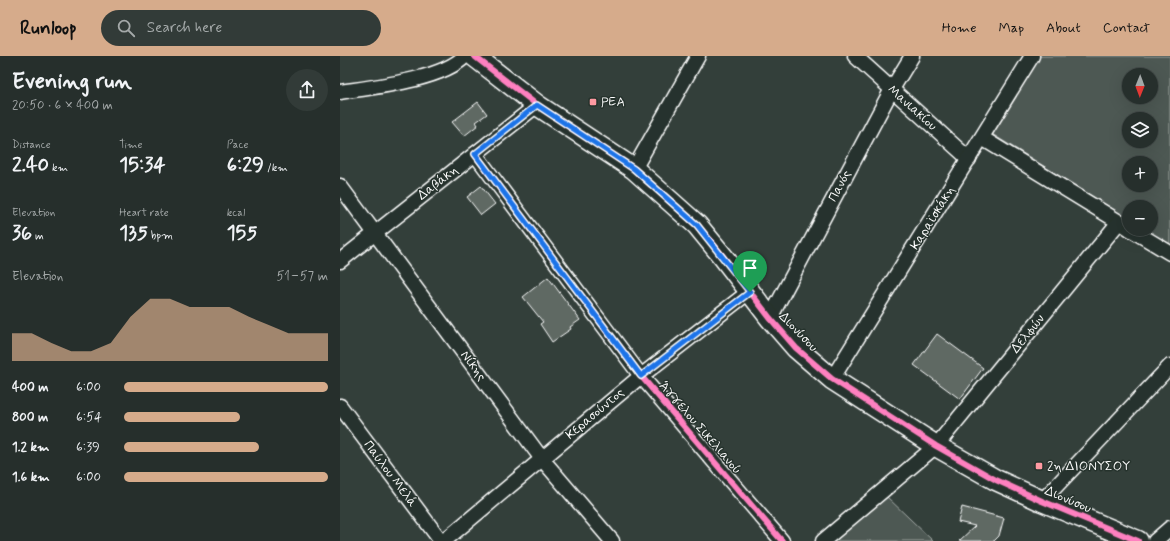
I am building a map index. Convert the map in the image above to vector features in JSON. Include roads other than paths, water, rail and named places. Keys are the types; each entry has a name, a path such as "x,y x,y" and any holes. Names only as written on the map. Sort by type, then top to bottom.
{"main road":[{"name":"Διονύσου","path":"474,56 537,105 634,169 697,225 770,318 796,348 832,379 936,446 996,480 1130,540"}],"street":[{"path":"340,92 411,80 444,70 459,62 465,56"},
{"path":"634,169 698,56"},
{"name":"Μανιακίου","path":"855,56 969,159"},
{"name":"Πανός","path":"770,318 892,89 912,56"},
{"name":"Καραϊσκάκη","path":"832,379 1032,56"},
{"name":"Δαβάκη","path":"340,261 537,105"},
{"path":"982,138 1122,224"},
{"name":"Άγγελου Σικελιανού","path":"475,154 641,376 782,541"},
{"name":"Νίκης","path":"340,186 542,459 612,541"},
{"name":"Δελφών","path":"823,541 936,446 1122,231"},
{"path":"1142,236 1170,253"},
{"name":"Κερασούντος","path":"444,541 641,376 750,292"},
{"path":"1042,501 1170,366"},
{"name":"Παύλου Μελά","path":"340,406 441,541"},
{"path":"1155,541 1170,528"}],"place":[{"name":"ΡΕΑ","path":"593,102"},
{"name":"2η ΔΙΟΝΥΣΟΥ","path":"1039,466"}]}
